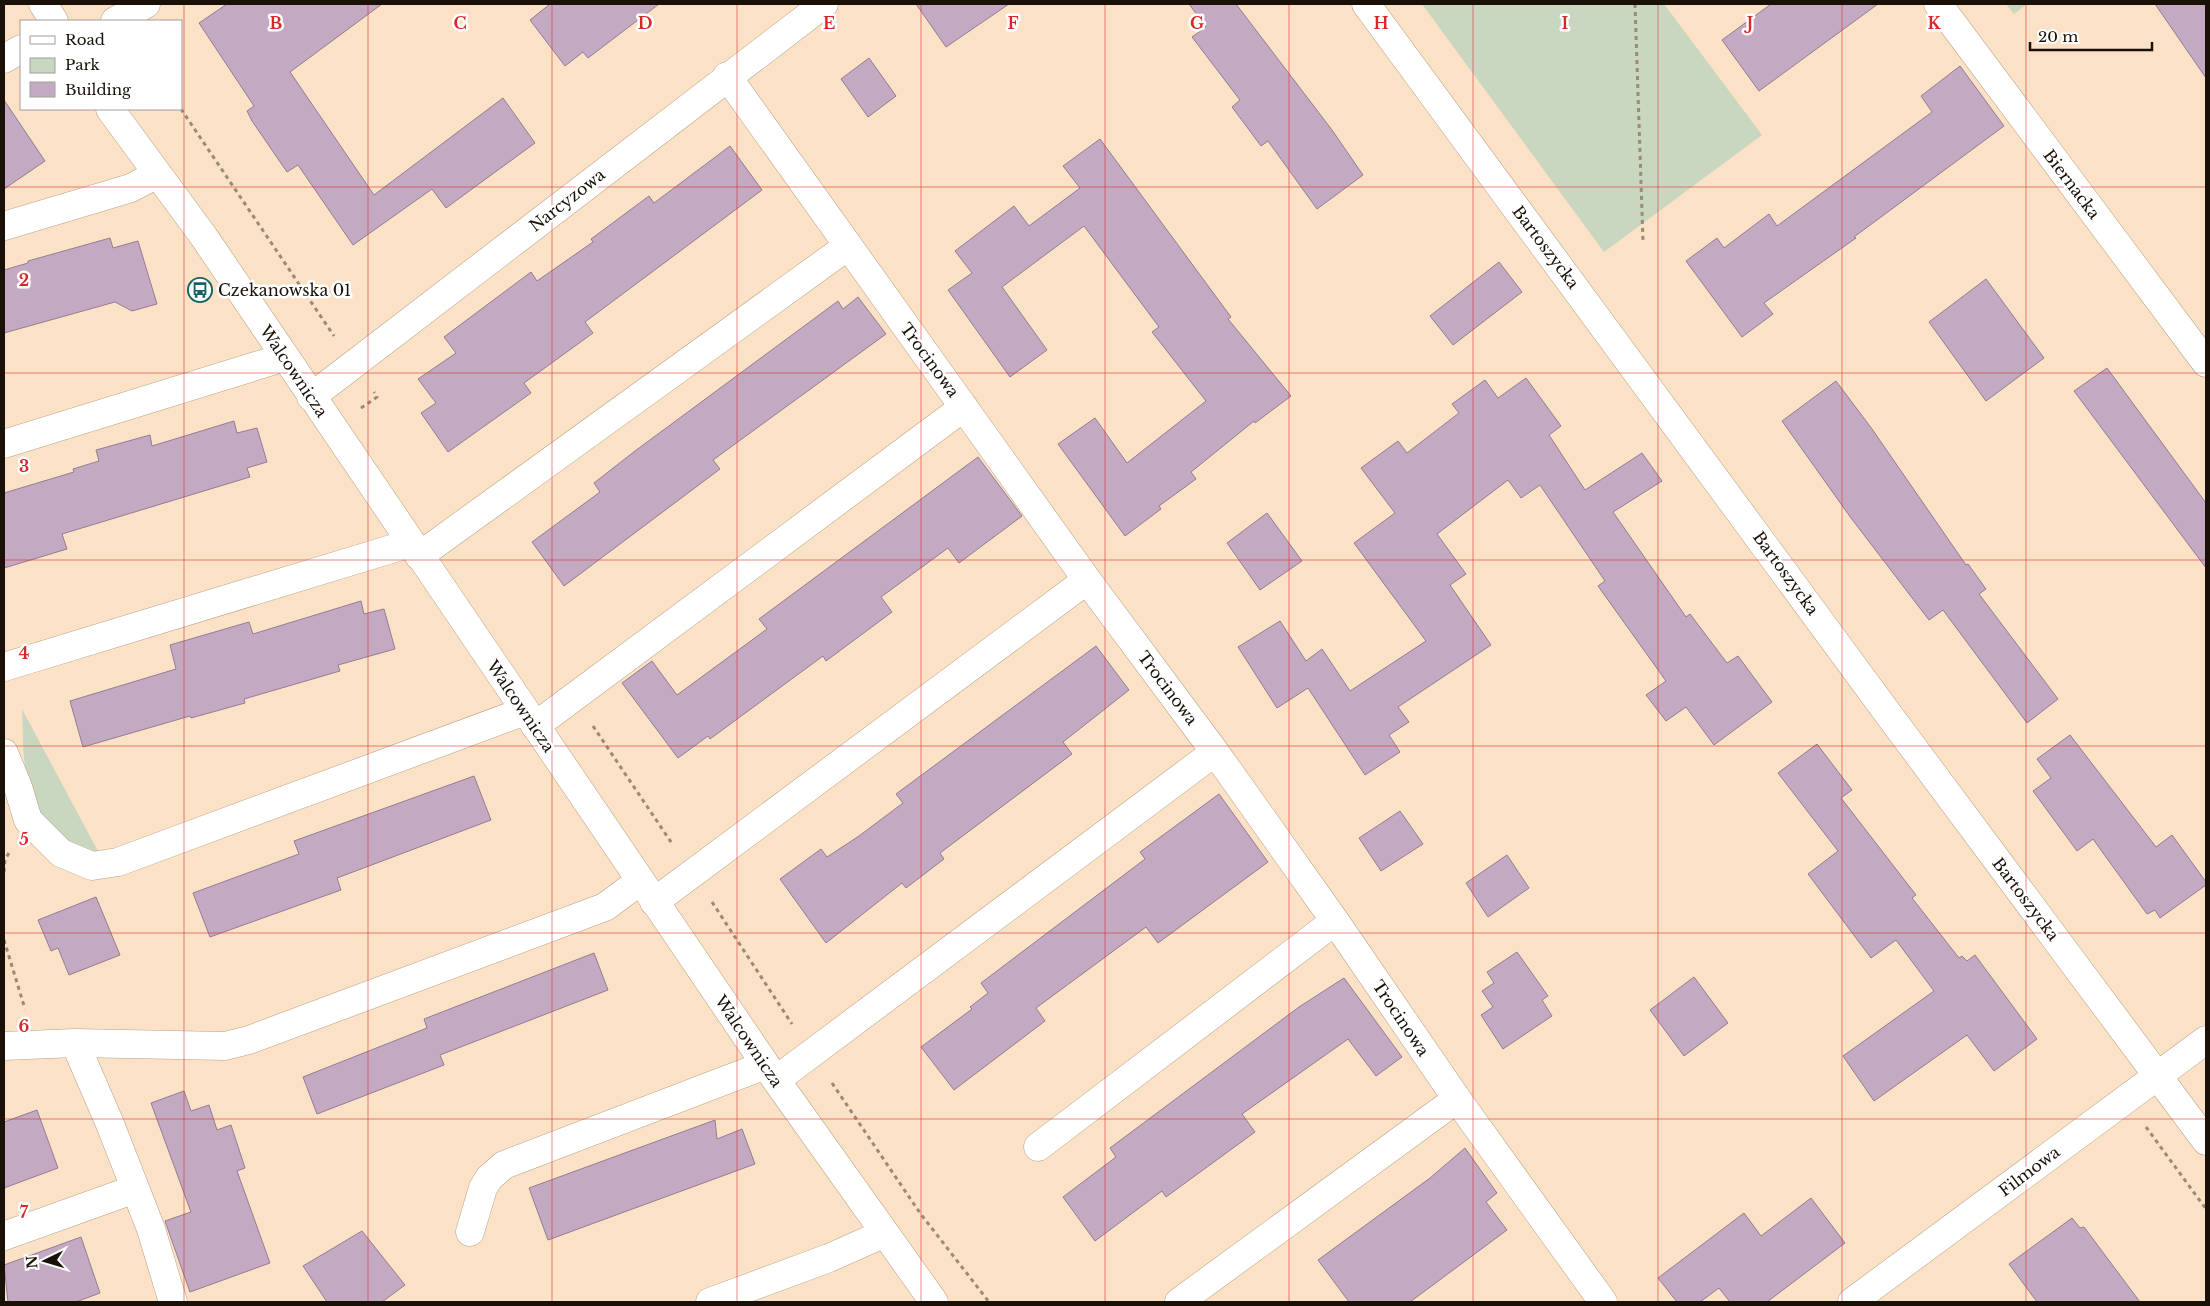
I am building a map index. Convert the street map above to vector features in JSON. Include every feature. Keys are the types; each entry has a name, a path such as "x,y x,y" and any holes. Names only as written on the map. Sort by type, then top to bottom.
{"street":[{"path":"117,20 146,4"},
{"name":"Narcyzowa","path":"311,396 727,76 824,4"},
{"name":"Bartoszycka","path":"1366,4 2206,1142"},
{"name":"Biernacka","path":"1938,4 2206,363"},
{"path":"4,59 20,49"},
{"name":"Trocinowa","path":"727,76 1087,580 1215,752 1457,1099 1603,1302"},
{"name":"Walcownicza","path":"111,110 204,237 770,1073 934,1302"},
{"path":"4,226 131,188 157,174"},
{"path":"4,667 415,550 848,246"},
{"path":"4,444 285,357"},
{"path":"4,753 18,787 28,820 61,853 92,866 103,866 530,719 574,697 964,407"},
{"path":"4,1046 74,1043 225,1046 249,1040 693,874 1087,580"},
{"path":"470,1232 489,1178 504,1165 770,1073 811,1053 1215,752"},
{"path":"1038,1147 1335,922"},
{"name":"Filmowa","path":"1852,1302 2206,1040"},
{"path":"74,1043 110,1124 151,1229 173,1302"},
{"path":"1179,1302 1457,1099"},
{"path":"4,1236 135,1189"},
{"path":"710,1302 829,1258 885,1233"}],"path":[{"path":"1634,4 1643,241"},
{"path":"574,697 920,1213 989,1302"},
{"path":"4,940 21,992 34,1044"},
{"path":"2126,1098 2206,1209"}],"green space":[{"path":"1422,4 1664,4 1762,135 1604,252"},
{"path":"2006,4 2027,4 2014,14"},
{"path":"22,709 101,857 63,839 49,826 39,811 27,779"}],"building":[{"path":"227,4 382,4 290,72 374,195 503,98 535,143 446,208 432,189 353,245 298,165 287,172 247,111 254,106 199,23"},
{"path":"550,4 659,4 588,58 583,52 565,66 530,20"},
{"path":"916,4 1009,4 946,47"},
{"path":"1189,4 1236,4 1332,130 1363,175 1317,209 1268,141 1261,146 1232,107 1240,100 1192,37 1206,27"},
{"path":"1771,4 1878,4 1759,91 1722,40"},
{"path":"2155,4 2206,4 2206,78"},
{"path":"869,58 896,96 868,117 841,79"},
{"path":"1960,66 2004,126 1854,237 1856,238 1764,303 1773,314 1742,337 1686,261 1717,238 1724,248 1769,214 1777,226 1932,112 1921,96"},
{"path":"4,100 45,161 4,189"},
{"path":"1100,139 1231,317 1228,319 1291,396 1255,423 1254,421 1191,472 1196,479 1159,506 1161,509 1125,536 1058,444 1095,418 1127,463 1206,401 1152,332 1159,327 1084,226 1002,287 1047,350 1010,377 948,290 972,273 955,251 1014,206 1029,226 1080,188 1063,166"},
{"path":"730,146 762,190 585,322 593,333 524,383 531,393 448,452 421,413 436,403 418,379 456,353 444,337 531,272 537,281 593,242 591,239 649,196 654,203"},
{"path":"110,238 113,248 138,241 157,304 132,311 115,302 4,333 4,270 28,263 28,261"},
{"path":"1499,262 1522,292 1453,345 1430,316"},
{"path":"1986,279 2044,358 1986,401 1929,322"},
{"path":"858,297 886,334 713,460 720,469 564,586 532,542 600,492 594,483 635,451 838,301 843,309"},
{"path":"2107,368 2206,503 2206,568 2074,391"},
{"path":"1526,378 1561,426 1549,435 1585,490 1642,453 1662,481 1613,512 1686,617 1690,614 1727,663 1738,656 1772,702 1714,745 1686,707 1666,721 1646,695 1666,681 1598,586 1605,581 1540,485 1521,498 1508,480 1437,534 1466,574 1450,585 1491,645 1398,707 1409,722 1389,735 1400,752 1365,775 1308,688 1277,708 1238,647 1280,621 1306,661 1322,649 1350,691 1426,641 1354,543 1395,513 1361,468 1398,441 1407,453 1459,413 1452,404 1485,380 1498,398"},
{"path":"1836,381 1872,429 1966,565 1968,564 1986,589 1979,594 2058,699 2027,723 1943,610 1929,620 1851,518 1782,421"},
{"path":"234,421 237,433 257,428 267,462 247,468 250,477 62,534 67,549 4,568 4,493 74,472 73,469 99,461 96,450 150,435 152,446"},
{"path":"978,457 1022,516 959,563 948,548 881,597 892,612 826,661 823,656 710,739 708,736 678,758 622,683 652,661 677,695 767,629 759,619"},
{"path":"1267,513 1302,561 1260,590 1227,543"},
{"path":"361,601 364,614 384,609 395,649 338,665 340,671 244,699 245,703 191,718 190,716 83,747 70,701 176,669 170,645 249,622 253,634"},
{"path":"1096,646 1129,690 1063,742 1072,754 940,853 944,859 906,888 902,883 826,943 780,879 821,849 827,857 859,836 903,803 896,794"},
{"path":"2070,735 2156,847 2172,835 2206,882 2206,885 2160,918 2155,910 2147,914 2093,839 2077,851 2033,791 2051,778 2037,759"},
{"path":"1817,744 1852,790 1841,798 1916,895 1912,898 1959,958 1962,956 1967,961 1975,955 2037,1039 1994,1071 1967,1035 1874,1101 1843,1056 1934,991 1896,940 1871,958 1808,874 1838,851 1778,773"},
{"path":"474,776 491,820 337,878 341,890 210,937 193,893 299,854 294,841"},
{"path":"1219,794 1268,862 1158,943 1146,927 1036,1008 1045,1021 954,1090 921,1047 972,1009 970,1007 988,993 981,983 1145,859 1140,852"},
{"path":"1400,811 1423,844 1381,871 1359,838"},
{"path":"1507,855 1529,888 1488,917 1466,883"},
{"path":"96,897 120,955 69,975 58,948 51,951 38,920"},
{"path":"1517,952 1548,996 1542,1000 1552,1016 1503,1049 1481,1015 1493,1007 1482,991 1494,983 1487,972"},
{"path":"594,953 608,990 440,1055 444,1065 317,1114 303,1077 427,1028 424,1019"},
{"path":"1694,977 1728,1023 1684,1056 1650,1010"},
{"path":"1344,978 1402,1057 1376,1076 1348,1039 1242,1114 1255,1132 1166,1197 1162,1191 1095,1241 1063,1197 1116,1157 1110,1148 1299,1007"},
{"path":"184,1091 191,1111 209,1105 217,1130 231,1125 245,1168 237,1171 270,1263 190,1292 165,1221 191,1212 151,1103"},
{"path":"37,1110 58,1168 4,1188 4,1122"},
{"path":"715,1120 717,1139 742,1129 755,1164 548,1240 529,1188"},
{"path":"1465,1148 1497,1193 1486,1202 1507,1230 1410,1302 1349,1302 1318,1260 1430,1178"},
{"path":"1811,1198 1845,1243 1767,1302 1730,1302 1719,1288 1700,1302 1677,1302 1658,1278 1744,1213 1761,1236"},
{"path":"2072,1218 2080,1228 2084,1227 2140,1302 2037,1302 2009,1264"},
{"path":"362,1231 405,1285 382,1302 327,1302 303,1266"},
{"path":"81,1237 100,1293 76,1302 8,1302 4,1265"}],"place":[{"name":"Czekanowska 01","path":"200,290"}]}
